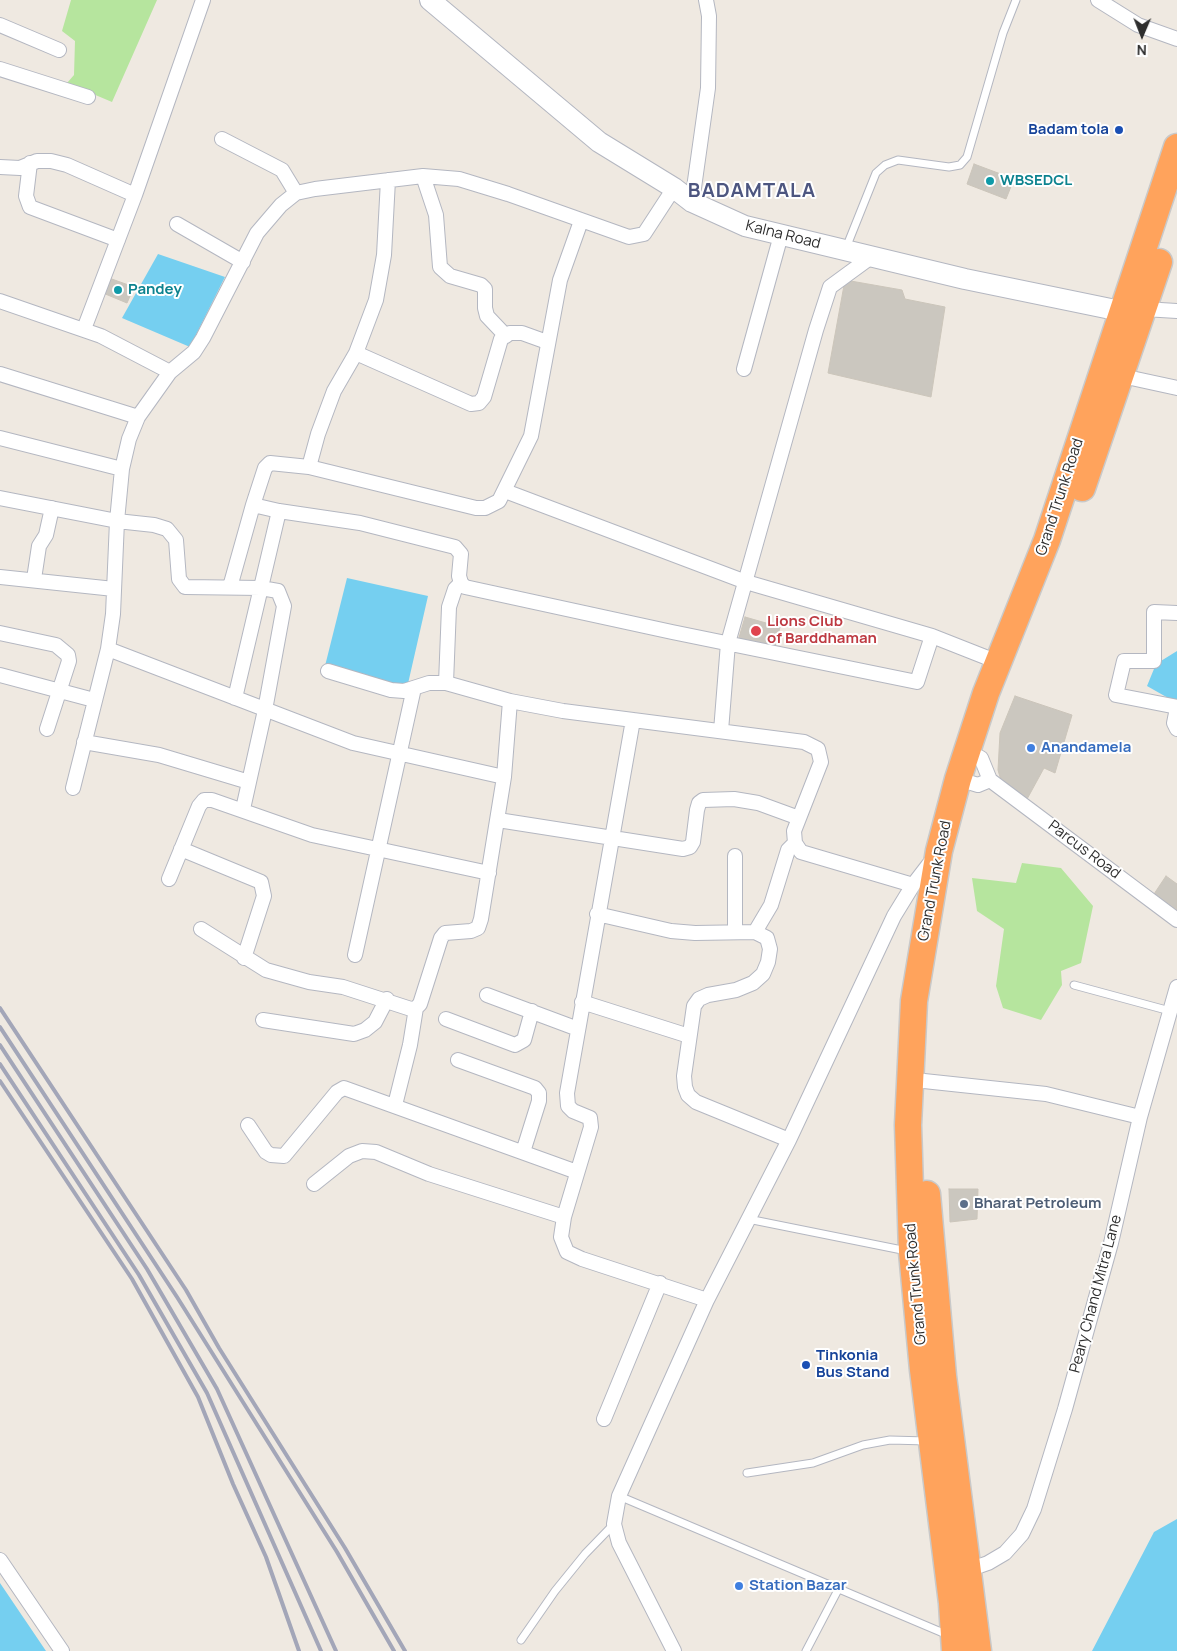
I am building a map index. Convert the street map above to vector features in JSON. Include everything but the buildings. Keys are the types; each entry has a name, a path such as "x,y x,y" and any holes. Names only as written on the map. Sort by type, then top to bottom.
{"highway":[{"name":"Grand Trunk Road","path":"955,1644 912,1252 908,1125 911,1029 915,993 947,843 995,709 1062,549 1122,376 1177,147"},
{"name":"Grand Trunk Road","path":"974,771 998,662 1048,540 1082,431 1137,312 1177,207"},
{"name":"Grand Trunk Road","path":"947,843 932,981 924,1081 927,1188 943,1376 978,1651"}],"street":[{"path":"84,329 135,195 203,0"},
{"name":"Kalna Road","path":"430,0 531,87 599,142 674,188 692,202 745,226 965,279 1137,312"},
{"path":"692,202 708,88 710,16 706,0"},
{"path":"1098,0 1138,25 1177,39"},
{"path":"0,25 59,50"},
{"path":"0,69 88,97"},
{"path":"222,138 282,170 296,193"},
{"path":"0,168 20,168 37,160 51,161 67,165 135,195"},
{"path":"30,164 26,196 30,206 118,240"},
{"path":"73,788 108,649 114,589 117,521 122,469 128,439 138,417 170,372 194,352 204,338 257,233 281,205 296,193 423,176 459,179 508,194 629,237 644,234 674,188"},
{"path":"423,176 436,215 440,267 450,276 481,285 485,289 487,316 506,336"},
{"path":"309,467 318,434 334,391 356,353 376,300 385,238 388,180"},
{"path":"230,587 253,505 265,468 270,463 309,467 476,508 494,505 499,502 531,436 560,280 581,221"},
{"path":"177,224 243,262"},
{"path":"744,369 781,235"},
{"path":"721,731 728,644 794,405 830,287 871,257"},
{"path":"0,300 84,329 170,372"},
{"path":"1137,312 1177,312"},
{"path":"356,353 471,404 479,403 484,397 501,339 522,332 547,342"},
{"path":"0,374 138,417"},
{"path":"1122,376 1177,388"},
{"path":"0,438 122,469"},
{"path":"504,491 746,582 932,636 998,662"},
{"path":"0,498 117,521 154,525 167,529 176,540 179,579 185,587 192,589 261,588 278,591 284,606 265,710 243,809"},
{"path":"253,505 279,512 360,523 455,548 461,554 458,576 460,584"},
{"path":"34,580 39,546 46,536 52,508"},
{"path":"235,698 279,512"},
{"path":"0,577 114,589"},
{"path":"460,584 473,590 918,682 932,636"},
{"path":"446,684 449,607 455,589 460,584"},
{"path":"1177,613 1154,612 1154,661 1124,661 1116,695 1177,708 1174,723 1177,729"},
{"path":"0,633 56,645 64,649 68,655 69,661 47,729"},
{"path":"108,649 353,742 504,777"},
{"path":"328,671 391,690 414,688 429,683 446,684 510,701 563,711 804,742 818,749 821,762 794,831 795,843 801,852 913,885"},
{"path":"0,675 94,700"},
{"path":"354,955 414,688"},
{"path":"395,1105 410,1045 416,1008 420,1004 441,938 445,933 470,931 478,928 498,820 504,777 510,701"},
{"path":"633,720 597,914 567,1101 568,1106 573,1111 590,1118 592,1122 564,1217 561,1237 567,1252 582,1259 660,1283 707,1300"},
{"path":"84,742 158,755 249,782"},
{"name":"Parcus Road","path":"974,771 1177,920"},
{"path":"498,820 683,849 690,847 695,834 699,803 710,799 734,799 758,803 799,818"},
{"path":"169,879 198,806 204,800 212,800 243,809 312,835 378,851 489,872"},
{"path":"755,932 771,905 788,850 795,843"},
{"path":"674,1651 619,1543 614,1524 619,1496 707,1300 789,1140 894,916 913,885 947,843"},
{"path":"181,849 261,882 264,896 244,958"},
{"path":"735,856 736,931"},
{"path":"597,914 671,931 695,933 755,932 767,938 770,949 768,962 762,974 753,984 736,990 708,995 699,999 694,1006 684,1076 688,1095 696,1102 789,1140"},
{"path":"201,929 244,958 266,970 287,977 344,986 416,1008"},
{"name":"Peary Chand Mitra Lane","path":"968,1570 988,1563 1005,1552 1022,1534 1034,1509 1065,1409 1111,1243 1140,1117 1177,987"},
{"path":"487,995 578,1029"},
{"path":"263,1020 354,1034 365,1030 375,1022 387,999"},
{"path":"582,1002 689,1036"},
{"path":"446,1019 515,1045 524,1040 532,1011"},
{"path":"458,1060 535,1088 539,1093 539,1101 523,1152"},
{"path":"924,1081 1046,1094 1140,1117"},
{"path":"248,1125 266,1152 277,1157 284,1156 337,1092 344,1088 577,1172"},
{"path":"314,1184 349,1156 362,1151 478,1191 564,1217"},
{"path":"604,1419 660,1283"},
{"path":"0,1560 62,1651"}],"lane":[{"path":"845,250 876,173 885,165 898,160 949,168 960,165 967,157 1003,33 1016,0"},
{"path":"1074,985 1170,1011"},
{"path":"748,1219 912,1252"},
{"path":"747,1472 813,1463 863,1445 890,1440 932,1441"},
{"path":"619,1496 839,1588 955,1644"},
{"path":"521,1640 555,1591 585,1554 614,1524"},
{"path":"806,1651 839,1588"}],"green space":[{"path":"71,0 157,0 112,102 67,83 74,75 75,41 62,31"},
{"path":"1022,863 1061,868 1093,906 1081,963 1061,971 1062,985 1041,1020 1003,1008 996,986 1004,929 977,911 972,878 1016,883"}],"water":[{"path":"158,254 225,277 190,347 122,318"},
{"path":"347,578 428,596 407,688 325,666"},
{"path":"1177,651 1177,703 1147,686 1156,664"},
{"path":"1177,1519 1177,1651 1092,1651 1154,1532"},
{"path":"0,1583 46,1651 0,1651"}],"railway":[{"path":"0,1008 186,1290 219,1348 345,1548 405,1651"},
{"path":"0,1027 177,1297 337,1552 394,1651"},
{"path":"0,1045 147,1269 217,1389 336,1651"},
{"path":"0,1064 139,1275 207,1393 321,1651"},
{"path":"0,1081 132,1279 198,1397 233,1484 266,1557 299,1651"}],"place":[{"name":"Badam tola","path":"1119,130"},
{"name":"WBSEDCL","path":"990,181"},
{"name":"Pandey","path":"118,290"},
{"name":"Lions Club of Barddhaman","path":"756,631"},
{"name":"Anandamela","path":"1031,748"},
{"name":"Bharat Petroleum","path":"964,1204"},
{"name":"Tinkonia Bus Stand","path":"806,1365"},
{"name":"Station Bazar","path":"739,1586"}],"district":[{"name":"BADAMTALA","path":"752,191"}]}
